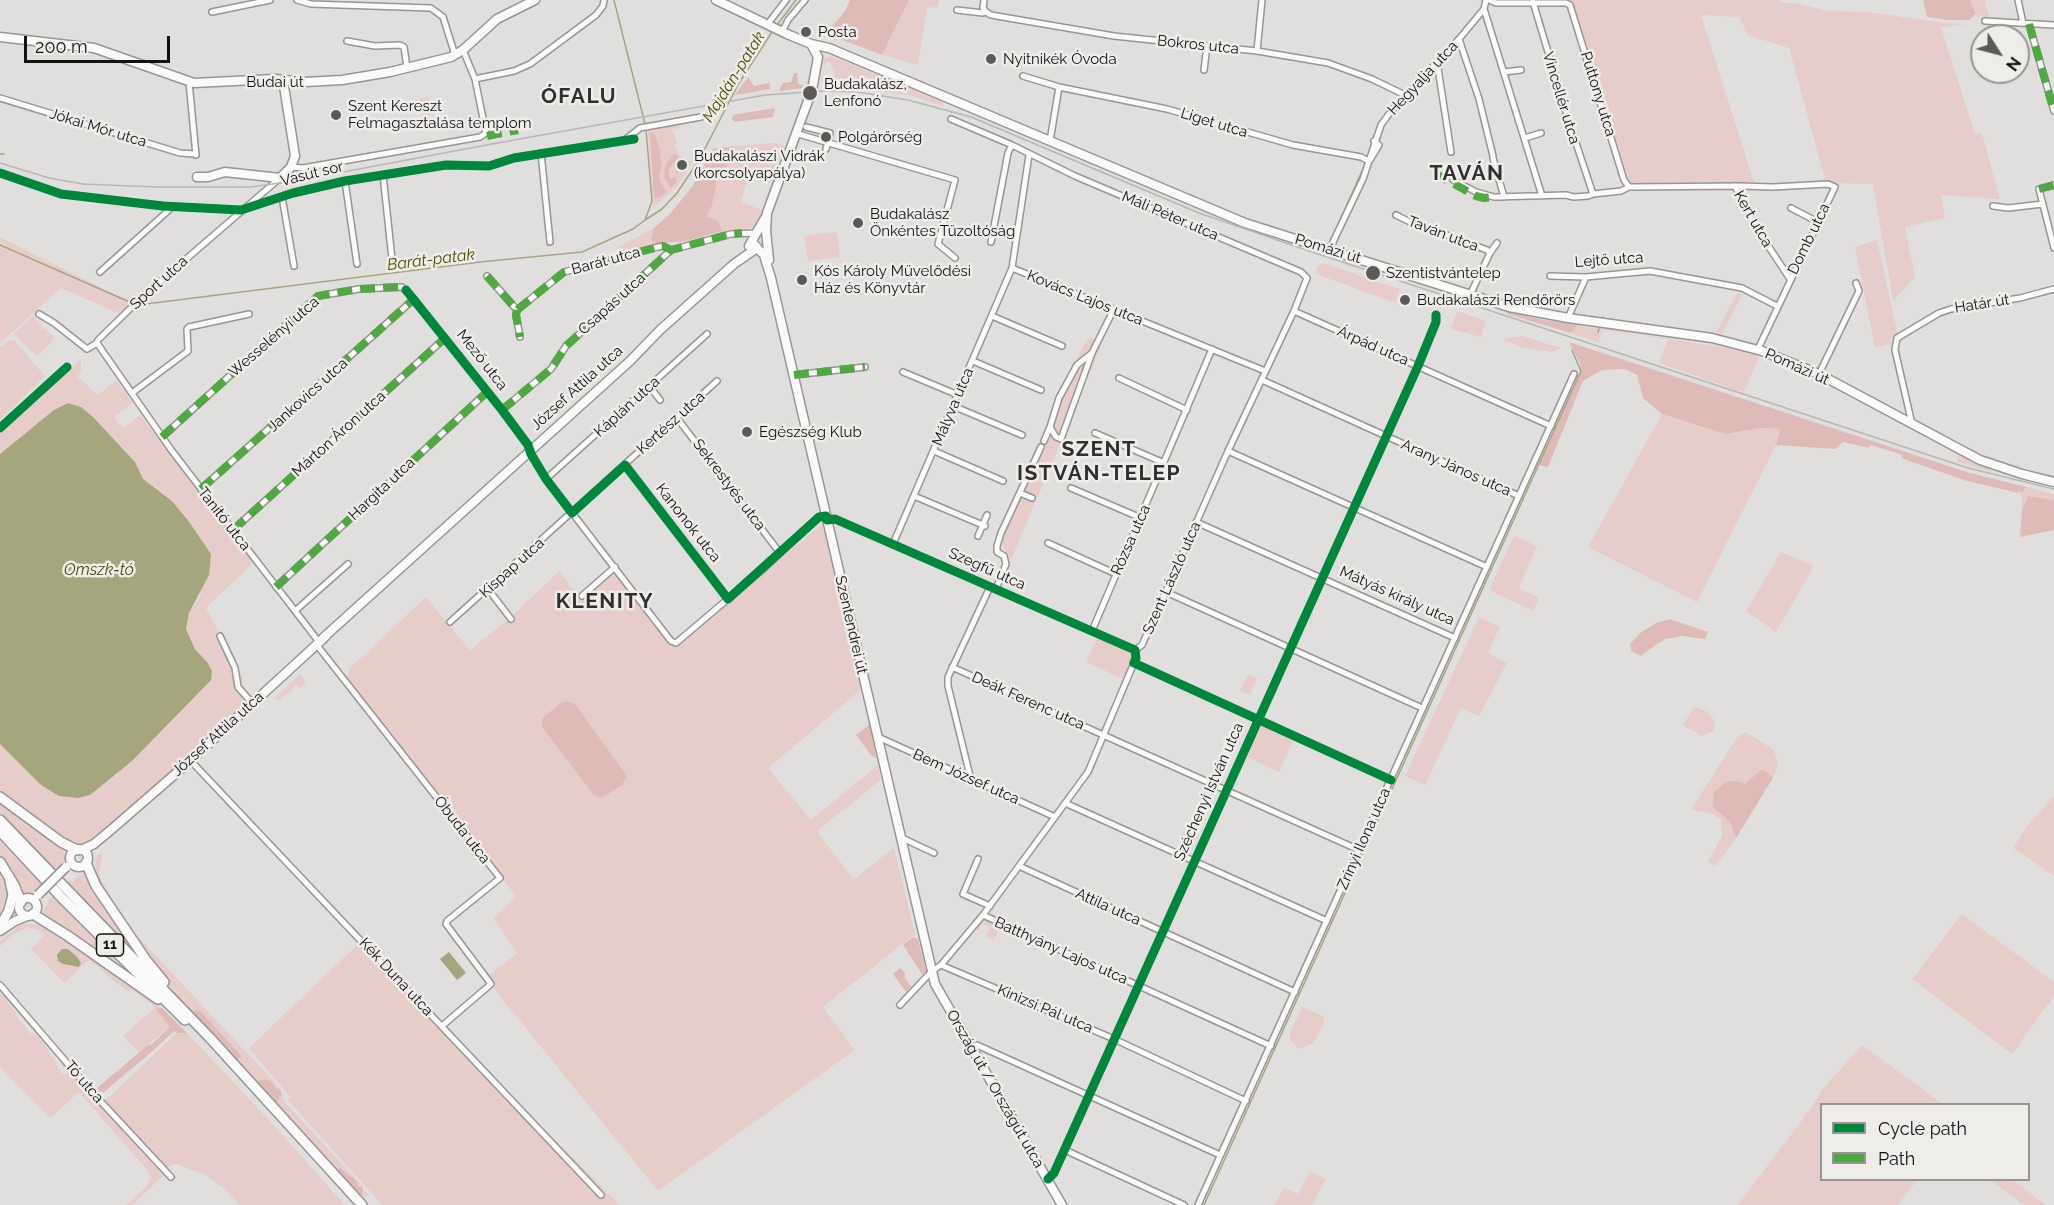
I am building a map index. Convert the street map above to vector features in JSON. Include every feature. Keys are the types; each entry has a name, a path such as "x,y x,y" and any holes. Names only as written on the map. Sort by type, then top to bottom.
{"main road":[{"name":"Budai út","path":"0,38 94,48 189,82 287,86 305,82 342,80 455,56 497,19 535,0"},
{"path":"716,0 811,44 820,53 811,91 756,241"},
{"name":"Pomázi út","path":"820,53 836,52 1245,223 1470,295 1509,307 1568,318 1712,338 1758,349 1819,374 1980,460 2054,482"},
{"path":"280,178 291,166 295,156 287,86"},
{"name":"Vasút sor","path":"197,177 208,177 225,172 280,178"},
{"path":"767,213 771,278"},
{"path":"756,241 763,232 768,240"},
{"name":"József Attila utca","path":"79,850 90,846 112,829 190,760 734,264 750,252 756,241 768,240"},
{"path":"756,241 764,255 771,278"},
{"name":"Szentendrei út","path":"771,278 931,972"},
{"path":"0,797 61,842 86,853 96,886 146,960 174,995 177,1008"},
{"name":"11","path":"0,820 362,1205"},
{"name":"József Attila utca","path":"87,861 92,850 112,829"},
{"name":"11","path":"0,831 62,898 177,1008 355,1205"},
{"path":"0,929 15,921 34,904 71,866 73,853 79,850"},
{"path":"71,866 82,866 87,861"},
{"path":"0,862 9,876 22,914 34,904"},
{"path":"0,929 13,895 9,876"},
{"path":"0,929 26,899 76,941 177,1008"},
{"name":"Ország út / Országút utca","path":"931,972 935,984 970,1047 1062,1205"}],"street":[{"path":"212,12 270,0"},
{"path":"297,0 311,4 414,6 434,9 443,17 455,56"},
{"path":"463,50 475,80 514,70 530,64 600,12 604,0"},
{"path":"775,28 786,0"},
{"path":"775,28 788,20 805,0"},
{"path":"984,0 983,8 986,12"},
{"path":"1257,51 1262,0"},
{"path":"1488,0 1496,3 1533,2"},
{"name":"Hegyalja utca","path":"1331,250 1377,143 1381,125 1405,95 1459,39 1484,9 1488,0"},
{"path":"2018,0 2054,111"},
{"name":"Puttony utca","path":"1533,2 1566,3 1571,8 1624,180 1629,187"},
{"name":"Vincellér utca","path":"1533,2 1593,194"},
{"path":"1484,9 1542,196"},
{"name":"Bokros utca","path":"957,10 986,12 991,15 1114,36 1257,51 1328,63 1372,79 1405,95"},
{"path":"1985,21 2054,25"},
{"path":"1459,39 1479,99 1504,197"},
{"path":"347,42 375,46 402,45 407,68"},
{"path":"1204,70 1207,46"},
{"path":"1437,62 1451,152"},
{"path":"1504,72 1521,70"},
{"name":"Liget utca","path":"1023,76 1059,87 1167,109 1293,146 1361,157 1369,161"},
{"name":"Vasút sor","path":"291,166 303,168 480,137 486,133 475,80"},
{"name":"Jókai Mór utca","path":"0,98 196,156 189,82"},
{"path":"1049,142 1059,87"},
{"name":"Vasút sor","path":"626,139 645,128 701,117"},
{"name":"Máli Péter utca","path":"951,119 1301,272 1306,276 1307,281"},
{"path":"806,127 830,133 826,146"},
{"path":"795,134 826,146 955,180 938,244 955,258"},
{"path":"1525,138 1541,134"},
{"name":"Vasút sor","path":"0,173 61,194 170,206 241,210 345,181 446,165 489,166 514,158 634,139"},
{"path":"991,242 1011,145"},
{"path":"542,153 550,242"},
{"name":"Kovács Lajos utca","path":"1029,155 1012,268 1266,371"},
{"path":"383,175 392,259"},
{"name":"Sport utca","path":"97,343 130,308 280,178"},
{"name":"Kert utca","path":"1453,180 1485,195 1504,197 1588,196 1621,191 1629,187 1735,186 1757,230 1790,279"},
{"path":"345,181 357,264"},
{"name":"Domb utca","path":"1735,186 1773,188 1828,184 1835,187 1758,349"},
{"path":"2054,185 2039,189 2054,248"},
{"path":"282,197 294,266"},
{"path":"1993,206 2008,208 2043,204"},
{"path":"100,272 169,210 170,206"},
{"path":"1791,208 1818,222"},
{"name":"Taván utca","path":"1396,215 1490,253"},
{"name":"Csapás utca","path":"502,410 550,369 566,346 671,250 731,234 742,233 756,241"},
{"name":"Taván utca","path":"1470,295 1497,243"},
{"name":"Barát utca","path":"517,310 564,272 658,247 663,246 671,250"},
{"name":"Mályva utca","path":"893,544 1012,268"},
{"name":"Lejtő utca","path":"1550,276 1586,277 1642,271 1654,272 1742,288 1777,306"},
{"path":"488,276 517,310 520,337"},
{"path":"1568,318 1586,277"},
{"name":"Szent László utca","path":"900,1005 931,972 941,965 983,915 1088,772 1136,658 1135,650 1142,645 1228,450 1307,281"},
{"path":"1819,374 1859,291 1856,283"},
{"name":"Wesselényi utca","path":"162,437 318,296 359,289 398,287 406,290"},
{"name":"Határ út","path":"1912,424 1895,350 1897,338 1939,313 1951,309 2019,298 2054,289"},
{"name":"Mező utca","path":"406,290 502,410 528,445 546,479 572,513 671,640 676,643"},
{"name":"Jankovics utca","path":"201,489 414,299"},
{"path":"1050,427 1056,437 1061,439 1092,353 1114,309"},
{"name":"Árpád utca","path":"1294,311 1551,426"},
{"path":"39,314 87,350 97,343"},
{"path":"132,393 188,351 187,329 189,327 249,314"},
{"name":"Széchenyi István utca","path":"1048,1179 1054,1173 1065,1150 1322,580 1418,366 1436,322 1436,315"},
{"path":"992,316 1062,346"},
{"name":"Káplán utca","path":"546,479 706,334"},
{"name":"Márton Áron utca","path":"233,530 445,338"},
{"name":"Tanító utca","path":"97,343 162,437 319,641"},
{"name":"Rózsa utca","path":"1092,631 1212,349"},
{"path":"1044,441 1071,372 1092,353"},
{"path":"973,361 1041,390"},
{"path":"794,375 865,366"},
{"path":"903,372 958,395"},
{"name":"Zrínyi Ilona utca","path":"1198,1205 1574,374"},
{"path":"1119,378 1187,410"},
{"name":"Arany János utca","path":"1262,380 1519,496"},
{"name":"Kertész utca","path":"572,513 717,381"},
{"path":"650,387 660,400"},
{"name":"Hargita utca","path":"276,586 487,392"},
{"path":"953,406 1022,435"},
{"name":"Sekrestyés utca","path":"676,418 780,553"},
{"path":"1095,433 1164,463"},
{"path":"970,780 948,686 948,676 1006,564 1004,556 997,552 1000,533 1041,447"},
{"path":"1228,450 1486,567"},
{"path":"934,451 1003,481"},
{"name":"Kanonok utca","path":"625,465 728,599"},
{"path":"1071,488 1141,518"},
{"path":"1020,493 1032,498"},
{"path":"914,496 984,526"},
{"name":"Kispap utca","path":"450,622 572,513"},
{"path":"978,536 987,515"},
{"path":"678,651 676,643 819,517 826,518"},
{"name":"Szegfű utca","path":"826,518 835,519 1135,650"},
{"name":"Mátyás király utca","path":"1196,522 1455,638"},
{"path":"1048,543 1116,574"},
{"path":"296,611 348,564"},
{"path":"582,596 615,567"},
{"path":"488,589 511,619"},
{"path":"1166,592 1422,708"},
{"path":"220,636 235,668 238,687 252,703"},
{"name":"Óbuda utca","path":"319,641 500,878 447,921 446,924 491,984 442,1026"},
{"path":"1134,663 1391,780"},
{"name":"Deák Ferenc utca","path":"952,667 1359,850"},
{"name":"Bem József utca","path":"878,737 1055,817"},
{"name":"Kék Duna utca","path":"190,760 601,1195"},
{"path":"1065,803 1327,921"},
{"path":"900,837 934,853"},
{"path":"978,859 963,894 990,906"},
{"name":"Attila utca","path":"1019,866 1295,992"},
{"name":"Batthyány Lajos utca","path":"983,915 1271,1046"},
{"name":"Kinizsi Pál utca","path":"941,965 1114,1039 1246,1101"},
{"name":"Tó utca","path":"0,985 91,1090 171,1177"},
{"path":"970,1047 977,1045 1221,1155"},
{"path":"1065,1150 1184,1205"}],"shaded area":[{"path":"850,0 909,0 882,55 840,39 840,35 828,31 845,11"},
{"path":"909,0 939,0 938,7 927,8 918,65 882,55"},
{"path":"1548,0 1779,0 1783,3 1794,3 1830,11 1869,12 1944,23 1968,24 1941,27 1975,134 1982,133 2000,199 1941,195 1945,218 1905,227 1915,277 1893,301 1873,184 1826,183 1789,48 1747,35 1740,17 1701,15 1754,182 1631,185 1573,7 1570,1 1549,3"},
{"path":"1923,0 1970,0 1976,14 1969,20 1927,17"},
{"path":"1970,0 1985,0 1990,21 1982,15 1978,17"},
{"path":"830,56 942,100 944,103 942,106 910,95 845,88 837,86 834,80 821,82 821,76 830,79 835,75 830,63 827,62 825,65 822,63"},
{"path":"794,73 797,73 798,84 803,85 802,88 779,91 783,83 791,82"},
{"path":"748,77 754,86 770,83 770,89 735,95"},
{"path":"429,97 432,115 422,117 419,99"},
{"path":"775,108 773,117 734,122 732,119 733,115"},
{"path":"679,124 680,128 672,129 677,143 674,146 681,157 691,162 696,151 699,152 678,185 653,208 648,131"},
{"path":"650,132 655,135 661,154 659,179 666,192 659,198 654,198"},
{"path":"775,143 784,146 770,183 748,177 741,202 762,210 757,227 723,231 717,220 706,217 712,206 716,186 715,172 735,146"},
{"path":"735,146 730,155 732,161 724,169 715,172 716,186 712,206 706,217 717,220 723,231 686,241 656,244 653,242 651,238 654,228 669,215 692,187 713,149"},
{"path":"675,154 678,157 669,169 669,175 670,179 675,177 677,182 671,188 664,177 665,166"},
{"path":"654,228 651,238 656,244 628,252 618,247"},
{"path":"837,232 840,257 808,261 804,236"},
{"path":"0,237 114,294 134,301 120,311 120,314 61,288 0,343"},
{"path":"1877,240 1898,335 1890,339 1891,344 1875,348 1855,247"},
{"path":"1323,263 1400,289 1395,303 1316,274 1318,266"},
{"path":"1737,293 1742,295 1722,334 1716,333"},
{"path":"1457,311 1486,321 1481,337 1451,329"},
{"path":"1508,312 1577,325 1571,333 1507,314"},
{"path":"33,316 43,327 37,334 44,328 55,338 37,357 14,334 26,322 34,330 27,322"},
{"path":"1577,325 1722,347 1759,356 1744,393 1659,363 1668,339 1602,330 1599,343 1571,333"},
{"path":"1523,336 1561,348 1552,352 1520,347 1503,339"},
{"path":"1090,338 1099,341 1101,347 1011,560 1000,542 1063,386 1084,344"},
{"path":"14,340 45,376 0,420 0,347"},
{"path":"1569,342 1967,472 2030,488 2024,489 2023,492 2018,491 2018,493 1964,480 1901,458 1903,455 1871,445 1869,448 1843,442 1835,449 1776,445 1780,429 1762,428 1725,434 1662,414 1643,398 1637,375 1624,369 1602,370 1583,381 1548,467 1538,465 1581,371 1580,363"},
{"path":"81,360 78,377 98,395 116,380 133,403 114,417 123,428 140,415 251,559 252,564 206,608 244,679 239,685 252,700 97,838 87,845 77,845 68,844 0,793 0,744 41,785 116,775 140,753 207,662 195,649 186,629 189,613 201,594 187,519 172,501 143,479 135,462 94,418 92,416 27,432 0,454 0,433"},
{"path":"1662,414 1725,434 1762,428 1781,429 1776,445 1697,602 1588,547"},
{"path":"1959,455 1987,468 1992,472 1957,462"},
{"path":"2030,488 2054,494 2054,500 2028,496 2022,510 2022,495 2017,492"},
{"path":"2028,496 2054,500 2054,530 2020,537 2022,510"},
{"path":"822,524 862,689 768,768 811,820 878,765 881,780 817,831 854,880 894,847 915,934 823,1007 855,1050 658,1191 494,989 497,985 490,975 517,953 493,918 516,896 345,678 349,669 426,597 470,650 511,617 559,571 581,600 613,571 675,645"},
{"path":"1514,536 1537,546 1519,588 1539,598 1533,611 1489,590"},
{"path":"1781,552 1814,566 1776,632 1746,611"},
{"path":"1479,617 1500,627 1488,653 1507,663 1479,716 1461,708 1425,785 1405,776"},
{"path":"1670,619 1708,632 1705,639 1682,636 1666,639 1641,656 1631,651 1630,644 1640,633 1656,623"},
{"path":"1099,634 1135,650 1136,658 1127,681 1086,662"},
{"path":"300,674 306,683 300,688 297,685 279,701 274,699"},
{"path":"1248,674 1257,678 1250,695 1240,691"},
{"path":"566,701 575,704 627,776 622,785 602,798 594,795 542,727 542,719"},
{"path":"1694,707 1706,711 1713,718 1715,727 1712,732 1701,736 1683,725"},
{"path":"870,724 876,758 871,755 856,735"},
{"path":"1261,726 1293,741 1279,772 1247,757"},
{"path":"1746,732 1774,750 1778,765 1773,778 1766,771 1745,784 1737,781 1713,807 1730,822 1736,838 1715,866 1708,862 1722,836 1721,819 1710,813 1692,810 1738,736"},
{"path":"1761,770 1766,771 1773,778 1736,838 1730,822 1713,807 1714,792 1726,782 1737,781 1745,784"},
{"path":"2054,796 2054,876 2013,848 2031,821"},
{"path":"0,802 68,850 66,860 56,873 0,812"},
{"path":"0,838 44,886 38,892 36,889 29,894 21,894 16,879 0,854"},
{"path":"100,852 102,856 100,878 127,925 279,1087 276,1103 282,1094 284,1101 363,1187 359,1187 353,1177 346,1174 363,1195 364,1189 369,1195 362,1198 363,1202 236,1060 241,1055 204,1015 195,1010 193,1013 185,1005 135,941 93,873 96,868 95,860"},
{"path":"0,866 8,880 11,895 0,923"},
{"path":"79,875 88,875 142,963 63,886 70,879 72,882"},
{"path":"53,895 135,978 43,915 44,908 49,903 47,901"},
{"path":"1962,914 2054,982 2054,996 2012,1054 1912,979"},
{"path":"983,919 1000,927 994,940 986,937 990,927 983,924 978,931 975,929"},
{"path":"22,923 45,925 127,981 162,1008 156,1010 170,1027 139,1052 123,1036 154,1008 153,1005 131,989 128,992 89,960 64,983 31,949 45,935 38,930 26,928 12,935 0,946 0,941"},
{"path":"913,937 918,939 926,971 922,974 903,945"},
{"path":"359,943 620,1205 382,1205 288,1100 290,1097 249,1048"},
{"path":"900,968 905,973 905,978 911,987 906,992 893,974"},
{"path":"0,993 31,1034 36,1034 43,1042 62,1074 66,1074 60,1061 64,1062 97,1103 161,1173 162,1177 132,1205 126,1205 147,1186 151,1177 79,1092 50,1118 0,1067"},
{"path":"1302,1007 1323,1016 1324,1024 1313,1044 1298,1049 1290,1040 1290,1033"},
{"path":"162,1008 187,1033 174,1031 104,1092 95,1091 94,1089 149,1044 151,1045 170,1027 156,1010"},
{"path":"195,1010 204,1015 241,1055 240,1058 236,1060 193,1013"},
{"path":"177,1033 187,1033 345,1205 240,1205 206,1175 176,1164 166,1168 106,1104 106,1100"},
{"path":"1862,1045 1942,1103 1820,1103 1820,1181 1916,1181 1898,1205 1738,1205 1811,1108 1822,1090"},
{"path":"264,1079 270,1081 278,1090 279,1087 282,1094 276,1103 258,1085 257,1081"},
{"path":"340,1167 346,1174 353,1177 359,1187 363,1187 363,1195 357,1194 343,1179 338,1171"},
{"path":"1310,1171 1326,1179 1312,1205 1274,1205 1284,1187 1298,1194"},
{"path":"1991,1181 2014,1181 2046,1205 2024,1205"}],"water":[{"name":"Omszk-tó","path":"68,403 81,407 94,418 135,462 143,479 172,501 211,554 209,575 189,613 186,629 195,649 212,671 211,680 132,761 90,795 78,798 59,796 41,785 0,744 0,454 54,410"},
{"path":"62,949 68,949 77,957 81,963 79,967 58,961 57,955"},
{"path":"449,952 466,973 457,980 440,959"}],"waterway":[{"name":"Barát-patak","path":"614,0 645,124"},
{"name":"Majdán-patak","path":"777,25 796,0"},
{"name":"Majdán-patak","path":"645,220 662,209 677,193 699,160 739,83 772,32"},
{"name":"Barát-patak","path":"138,305 480,262 582,252 633,229 645,220 652,201 646,129"},
{"path":"1335,232 1365,164"},
{"name":"Barát-patak","path":"0,245 134,304"},
{"path":"1204,1205 1581,371 1572,350"}],"tram line":[{"path":"0,163 49,178 83,184 250,187 295,181 765,95 824,91 858,92 908,100 971,117 1199,213 1309,251 1968,468 2054,489"}],"marked path":[{"path":"2030,27 2054,111"},
{"path":"487,136 518,130"},
{"path":"1434,173 1476,196 1494,197"},
{"path":"2039,189 2054,185"},
{"path":"502,410 551,369 566,346 671,250 742,233"},
{"path":"487,276 517,310 564,272 658,247 663,246 671,250"},
{"path":"162,437 318,296 359,289 398,287 408,292"},
{"path":"201,489 414,299"},
{"path":"517,310 520,337"},
{"path":"233,530 445,338"},
{"path":"794,375 865,367"},
{"path":"276,587 487,392"}],"cycle path":[{"path":"0,173 61,194 163,206 241,210 293,193 345,181 446,165 489,166 514,158 634,139"},
{"path":"406,290 502,410 528,445 546,479 572,513 625,465 728,599 819,517 826,516"},
{"path":"1048,1179 1054,1173 1418,366 1436,322 1436,315"},
{"path":"0,428 67,367"},
{"path":"827,520 835,519 1135,650 1134,663 1391,780"}],"place":[{"name":"Posta","path":"806,32"},
{"name":"Nyitnikék Óvoda","path":"991,59"},
{"name":"Budakalász, Lenfonó","path":"810,93"},
{"name":"Szent Kereszt Felmagasztalása templom","path":"336,115"},
{"name":"Polgárőrség","path":"826,137"},
{"name":"Budakalászi Vidrák (korcsolyapálya)","path":"682,165"},
{"name":"Budakalász Önkéntes Tűzoltóság","path":"858,223"},
{"name":"Szentistvántelep","path":"1373,273"},
{"name":"Kós Károly Művelődési Ház és Könyvtár","path":"802,280"},
{"name":"Budakalászi Rendőrörs","path":"1405,300"},
{"name":"Egészség Klub","path":"747,432"}],"district":[{"name":"ÓFALU","path":"579,97"},
{"name":"TAVÁN","path":"1467,174"},
{"name":"SZENT ISTVÁN-TELEP","path":"1099,462"},
{"name":"KLENITY","path":"605,602"}]}
